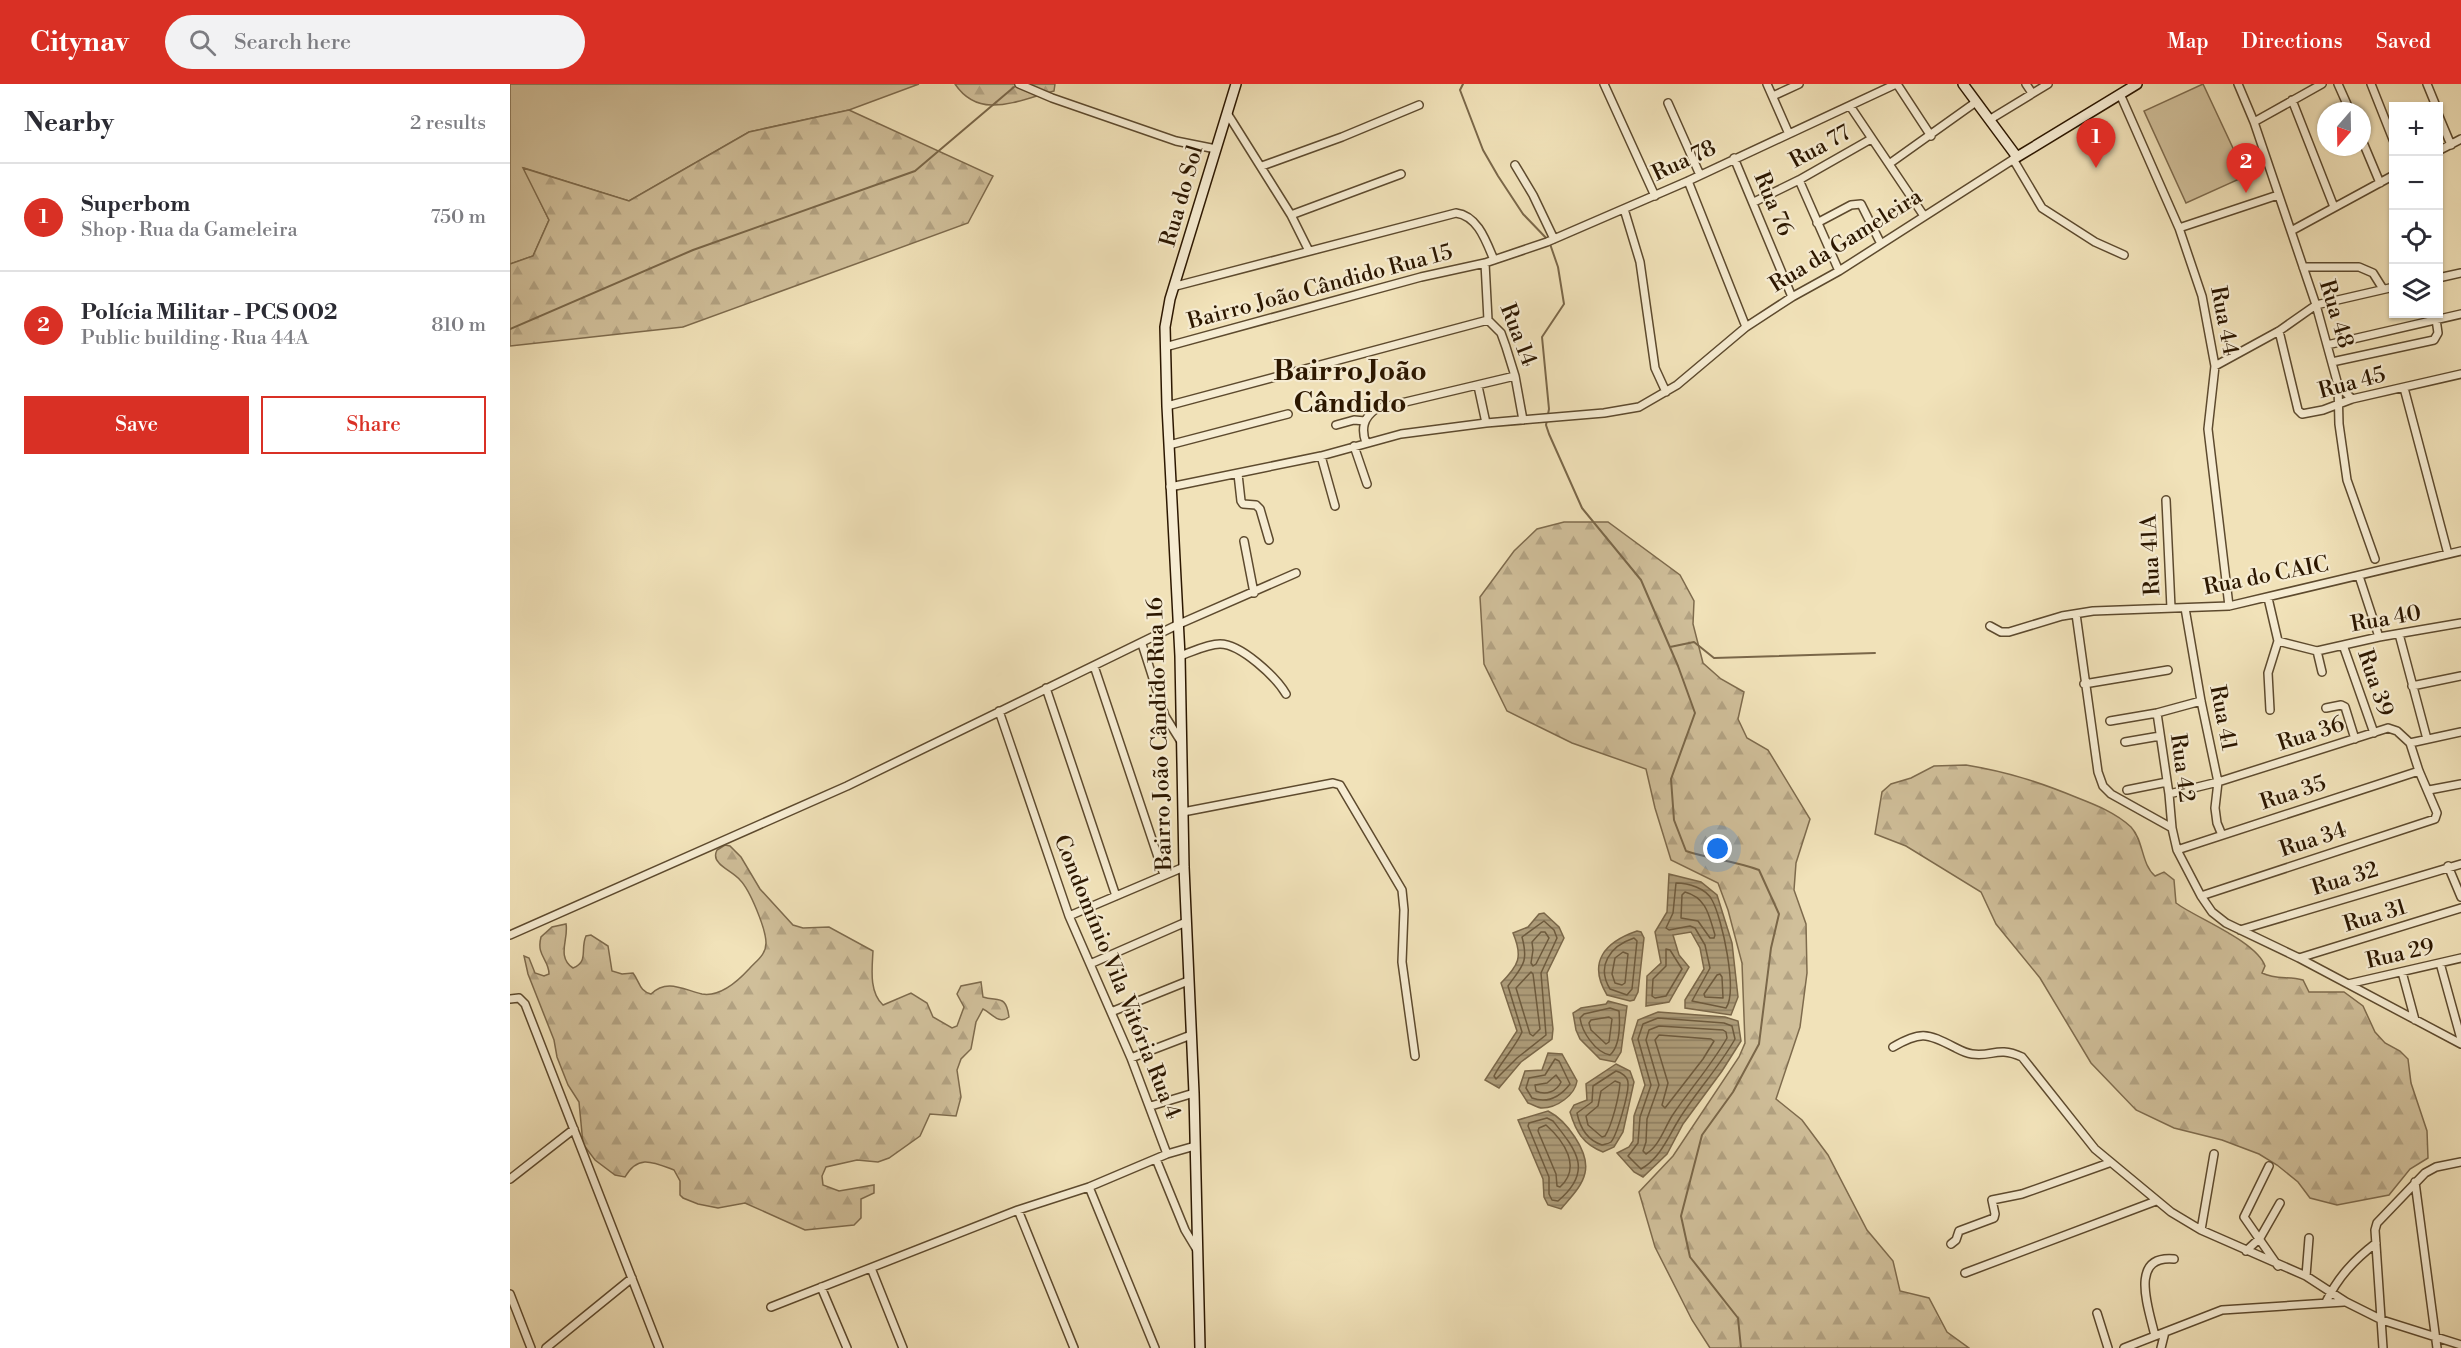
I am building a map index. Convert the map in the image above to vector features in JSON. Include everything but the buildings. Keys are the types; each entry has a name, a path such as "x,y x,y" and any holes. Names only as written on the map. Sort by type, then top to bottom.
{"street":[{"path":"1019,84 1052,98 1176,141 1216,149"},
{"name":"Rua do Sol","path":"1166,320 1236,84"},
{"path":"1604,84 1655,195"},
{"path":"1767,84 1789,134"},
{"path":"1773,96 1799,84"},
{"path":"1896,84 1931,136"},
{"name":"Rua 78","path":"1485,263 1554,239 1624,209 1896,84"},
{"path":"1963,84 2015,158 2042,208 2095,242 2124,255"},
{"path":"2026,84 2032,93"},
{"path":"1989,120 2048,84"},
{"name":"Rua da Gameleira","path":"1170,487 1321,456 1401,434 1486,423 1631,410 1653,401 1746,327 2137,84"},
{"name":"Rua 48","path":"2238,84 2254,122 2316,305 2338,385 2338,405 2348,480 2375,560"},
{"path":"2254,122 2322,84"},
{"path":"2338,84 2346,102"},
{"path":"2371,84 2389,129"},
{"path":"2427,84 2434,102"},
{"name":"Rua 44","path":"2120,94 2179,228 2202,296 2215,366 2208,429 2229,606"},
{"path":"2292,100 2334,207"},
{"path":"1890,164 1976,102"},
{"path":"1668,103 1700,175"},
{"path":"1262,166 1342,137 1419,105"},
{"path":"1850,106 1924,216"},
{"path":"1227,113 1262,166 1309,251"},
{"path":"2443,124 2451,145"},
{"name":"Rua 77","path":"1754,202 1799,180 1871,139"},
{"path":"2443,149 2461,139"},
{"path":"2369,156 2380,183"},
{"name":"Rua 76","path":"1734,158 1792,297"},
{"path":"1515,165 1533,195 1554,239"},
{"path":"1291,215 1401,174"},
{"path":"2291,231 2389,178"},
{"path":"1799,180 1839,271"},
{"path":"1688,181 1746,327"},
{"path":"2179,228 2278,195"},
{"path":"1817,223 1856,204 1864,206 1881,244"},
{"path":"1624,209 1640,262 1655,368 1666,392"},
{"path":"1176,286 1456,213 1467,216 1474,222 1494,260"},
{"name":"Rua 14","path":"1485,263 1488,320 1501,333 1515,376 1523,420"},
{"name":"Bairro João Cândido Rua 15","path":"1166,347 1421,277 1485,263"},
{"path":"2303,267 2359,267 2373,273 2383,289"},
{"path":"2443,277 2461,273"},
{"path":"2215,366 2279,331 2316,305 2389,288"},
{"path":"2327,345 2461,314"},
{"path":"2332,362 2434,340 2438,333 2436,319"},
{"name":"Bairro João Cândido Rua 16","path":"1166,320 1170,487 1180,656 1180,740 1194,1093 1200,1348"},
{"path":"1167,406 1488,320"},
{"name":"Rua 45","path":"2279,331 2300,413 2306,414 2352,399 2461,374"},
{"path":"1366,443 1363,430 1365,421 1376,409 1515,376"},
{"path":"2338,385 2352,399"},
{"path":"1478,386 1486,423"},
{"path":"2403,388 2448,554"},
{"path":"1169,445 1288,414"},
{"path":"1336,425 1354,420 1365,421"},
{"path":"1354,446 1367,484"},
{"path":"1321,456 1335,506"},
{"path":"1238,474 1241,501 1243,504 1256,505 1260,509 1269,540"},
{"name":"Rua 41A","path":"2166,500 2171,608"},
{"path":"1245,541 1254,592"},
{"name":"Rua do CAIC","path":"2076,614 2093,611 2229,606 2461,551"},
{"path":"510,934 847,786 1177,625 1296,573"},
{"path":"2359,576 2379,637"},
{"path":"2268,598 2278,641 2268,674 2270,710"},
{"name":"Rua 41","path":"2185,608 2218,782 2215,808 2217,824 2222,835"},
{"path":"1990,626 2001,632 2009,632 2076,614 2084,684 2098,772 2103,786 2111,794 2172,828"},
{"name":"Rua 40","path":"2278,641 2317,651 2379,637 2461,623"},
{"path":"2399,634 2427,739"},
{"path":"1142,644 1165,716 1180,740"},
{"path":"1180,656 1217,644 1228,645 1271,673 1286,694"},
{"name":"Rua 39","path":"2343,645 2374,733"},
{"path":"2317,651 2322,672"},
{"path":"1094,666 1164,875"},
{"path":"2084,684 2168,670"},
{"path":"2412,686 2461,676"},
{"path":"1046,688 1116,896"},
{"path":"2110,721 2157,713 2201,701"},
{"path":"2326,708 2341,705 2345,707 2355,739"},
{"name":"Condomínio Vila Vitória Rua 4","path":"999,711 1069,916 1151,1106 1167,1154"},
{"name":"Rua 42","path":"2157,713 2177,850 2212,912 2226,923 2299,958 2461,1044"},
{"name":"Rua 36","path":"2169,794 2218,782 2374,733 2393,729 2410,743"},
{"path":"2461,732 2410,743 2419,771 2429,790 2461,784"},
{"path":"2126,742 2160,735"},
{"name":"Rua 35","path":"2177,850 2419,771"},
{"path":"2127,790 2167,782"},
{"path":"1183,812 1333,783 1340,785 1402,890 1404,910 1402,962 1415,1056"},
{"name":"Rua 34","path":"2201,896 2435,819 2438,813 2429,790"},
{"name":"Rua 32","path":"2240,930 2448,866 2461,864"},
{"path":"2448,866 2461,897"},
{"path":"1069,916 1184,867"},
{"name":"Rua 31","path":"2299,958 2461,908"},
{"path":"1090,964 1186,922"},
{"name":"Rua 29","path":"2348,984 2461,958"},
{"path":"2440,963 2461,1039"},
{"path":"2402,972 2415,1020"},
{"path":"1111,1012 1188,981"},
{"path":"510,999 519,998 525,1004 658,1348"},
{"path":"2453,1009 2461,1007"},
{"path":"1131,1058 1191,1035"},
{"path":"1893,1047 1920,1035 1932,1036 1967,1054 1977,1055 2008,1050 2022,1057 2095,1149 2156,1201 2201,1230 2278,1266 2306,1276 2346,1302 2382,1320 2461,1345"},
{"path":"1151,1106 1194,1093"},
{"path":"510,1179 574,1129"},
{"path":"771,1307 1018,1210 1089,1187 1156,1158 1195,1146"},
{"path":"2201,1230 2214,1154"},
{"path":"1156,1158 1185,1230 1197,1250"},
{"path":"1951,1244 1956,1240 1959,1231 1994,1218 1992,1200 2022,1194 2109,1162"},
{"path":"2382,1348 2375,1230 2377,1223 2415,1182 2436,1167 2461,1162"},
{"path":"2268,1166 2244,1217 2278,1266"},
{"path":"2415,1182 2437,1348"},
{"path":"1089,1187 1155,1348"},
{"path":"1965,1274 2156,1201"},
{"path":"2246,1251 2260,1238 2280,1203"},
{"path":"1018,1210 1074,1348"},
{"path":"2306,1276 2309,1238"},
{"path":"2326,1302 2349,1266 2376,1243"},
{"path":"2155,1336 2144,1287 2147,1271 2152,1262 2161,1258 2174,1259"},
{"path":"871,1268 903,1348"},
{"path":"546,1348 632,1278"},
{"path":"821,1287 847,1348"},
{"path":"510,1294 531,1348"},
{"path":"2124,1348 2222,1310 2346,1302"},
{"path":"2097,1313 2109,1348"},
{"path":"2161,1348 2165,1332"}],"green space":[{"path":"510,84 919,84 849,110 749,132 629,201 524,168 549,220 533,256 510,264"},
{"path":"955,84 1055,84 1054,91 1000,105 988,105 976,102 965,95"},
{"path":"2203,84 2246,176 2186,203 2144,111"},
{"path":"849,110 993,176 968,223 683,327 510,346 510,264 533,256 549,220 523,168 629,201 749,132"},
{"path":"1564,522 1608,522 1680,575 1694,601 1693,624 1703,663 1721,679 1744,692 1738,719 1747,738 1768,750 1810,819 1796,863 1794,890 1806,924 1807,973 1800,1027 1776,1099 1802,1120 1828,1155 1867,1230 1893,1261 1900,1291 1929,1298 1947,1332 1969,1348 1710,1348 1692,1320 1655,1247 1639,1192 1673,1156 1739,1057 1745,1043 1742,963 1728,910 1718,883 1671,860 1646,769 1572,743 1507,711 1484,664 1480,597 1514,551 1537,529"},
{"path":"1966,765 2036,782 2112,814 2125,822 2135,833 2150,871 2155,876 2164,872 2174,880 2176,903 2239,939 2259,957 2265,966 2262,973 2303,980 2309,992 2344,992 2363,1006 2375,1032 2385,1043 2400,1051 2408,1059 2411,1083 2427,1131 2428,1158 2410,1169 2389,1195 2337,1205 2310,1198 2298,1182 2259,1154 2222,1140 2174,1128 2136,1110 2091,1063 2040,978 1996,924 1981,892 1906,846 1875,834 1882,792 1891,784 1911,778 1934,766"},
{"path":"725,845 730,846 741,857 760,889 793,925 803,928 829,927 873,951 873,987 883,1005 911,993 927,1003 933,1017 952,1028 957,1026 964,1007 957,994 961,986 981,982 983,997 1000,1000 1008,1010 1009,1017 1002,1020 983,1009 976,1022 971,1049 961,1059 957,1070 961,1097 956,1116 930,1114 920,1136 889,1158 878,1162 857,1160 826,1167 822,1176 823,1185 839,1191 874,1185 874,1193 861,1199 861,1218 854,1225 805,1230 745,1203 718,1208 698,1204 680,1195 680,1181 674,1170 646,1162 635,1165 625,1177 615,1175 595,1160 583,1144 579,1102 568,1085 557,1057 554,1040 528,974 524,956 529,958 535,973 544,976 549,974 540,949 541,937 552,927 566,924 564,953 568,964 573,968 583,959 584,941 586,936 591,935 608,946 612,971 622,974 633,973 647,993 651,994 657,989 669,986 702,994 722,991 740,978 760,958 766,943 753,901 744,885 717,860 717,850"}],"water":[{"path":"1669,874 1701,882 1717,895 1732,943 1738,997 1731,1015 1685,1008 1685,1000 1704,969 1700,948 1691,932 1673,935 1679,955 1689,967 1669,1002 1646,1006 1647,976 1661,963 1655,932 1667,912"},
{"path":"1544,913 1559,927 1564,938 1547,973 1552,1039 1521,1062 1499,1088 1485,1080 1517,1031 1501,983 1518,960 1518,948 1513,933 1528,927 1539,914"},
{"path":"1637,931 1641,932 1644,938 1638,992 1634,1000 1630,1001 1607,995 1599,973 1602,955 1616,941"},
{"path":"1608,1001 1627,1006 1621,1052 1615,1062 1600,1059 1580,1039 1573,1013 1581,1008 1606,1004"},
{"path":"1658,1012 1725,1017 1738,1021 1741,1041 1683,1124 1667,1154 1643,1177 1634,1172 1617,1153 1629,1147 1633,1141 1634,1116 1645,1085 1632,1039 1638,1020"},
{"path":"1548,1053 1562,1054 1577,1081 1573,1091 1564,1100 1554,1106 1540,1108 1528,1103 1519,1089 1525,1071 1542,1070"},
{"path":"1616,1064 1630,1071 1634,1082 1623,1132 1614,1147 1603,1152 1585,1141 1575,1126 1570,1112 1574,1105 1587,1100 1586,1084"},
{"path":"1548,1111 1569,1129 1580,1147 1586,1165 1581,1183 1561,1209 1548,1205 1544,1197 1543,1179 1518,1120"}],"waterway":[{"path":"1463,84 1460,90 1483,150 1523,214 1549,241 1558,267 1564,304 1542,337 1549,409 1546,425 1549,434 1582,508 1641,580 1678,666 1695,713 1671,779 1674,820 1686,851 1759,870 1779,914 1771,948 1759,1044 1733,1092 1702,1135 1681,1216 1690,1257 1738,1318 1741,1348"},
{"path":"510,329 693,250 915,171 1014,87"},
{"path":"1670,647 1694,642 1714,658 1875,653"}],"place":[{"name":"Superbom","path":"2096,168"},
{"name":"Polícia Militar - PCS 002","path":"2246,193"}],"district":[{"name":"Bairro João Cândido","path":"1350,387"}]}
